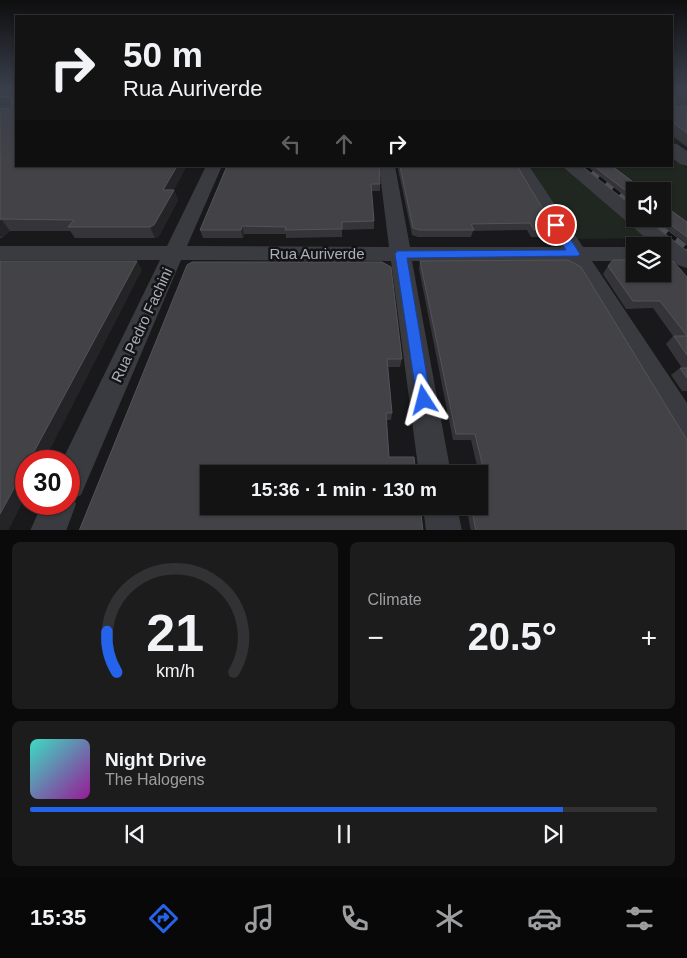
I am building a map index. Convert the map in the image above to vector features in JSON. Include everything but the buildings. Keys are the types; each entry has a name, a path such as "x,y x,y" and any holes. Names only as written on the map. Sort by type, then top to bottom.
{"street":[{"path":"673,150 687,160"},
{"name":"Rua Pedro Fachini","path":"80,459 176,253 214,167"},
{"path":"387,167 434,465"},
{"path":"522,167 574,254 687,430"},
{"path":"573,167 626,210"},
{"path":"646,227 679,255"},
{"name":"Rua Auriverde","path":"0,253 626,254"},
{"path":"48,530 55,515"},
{"path":"442,515 444,530"}],"shaded area":[{"path":"673,157 687,168 687,234 674,234 665,227 671,227 671,182 626,182 626,186 591,167 673,167"},
{"path":"530,167 566,167 626,217 626,227 638,227 650,237 575,239"}],"railway":[{"path":"586,167 626,199"},
{"path":"660,227 687,248"}],"route":[{"path":"424,400 401,254 574,254 556,225"}]}
